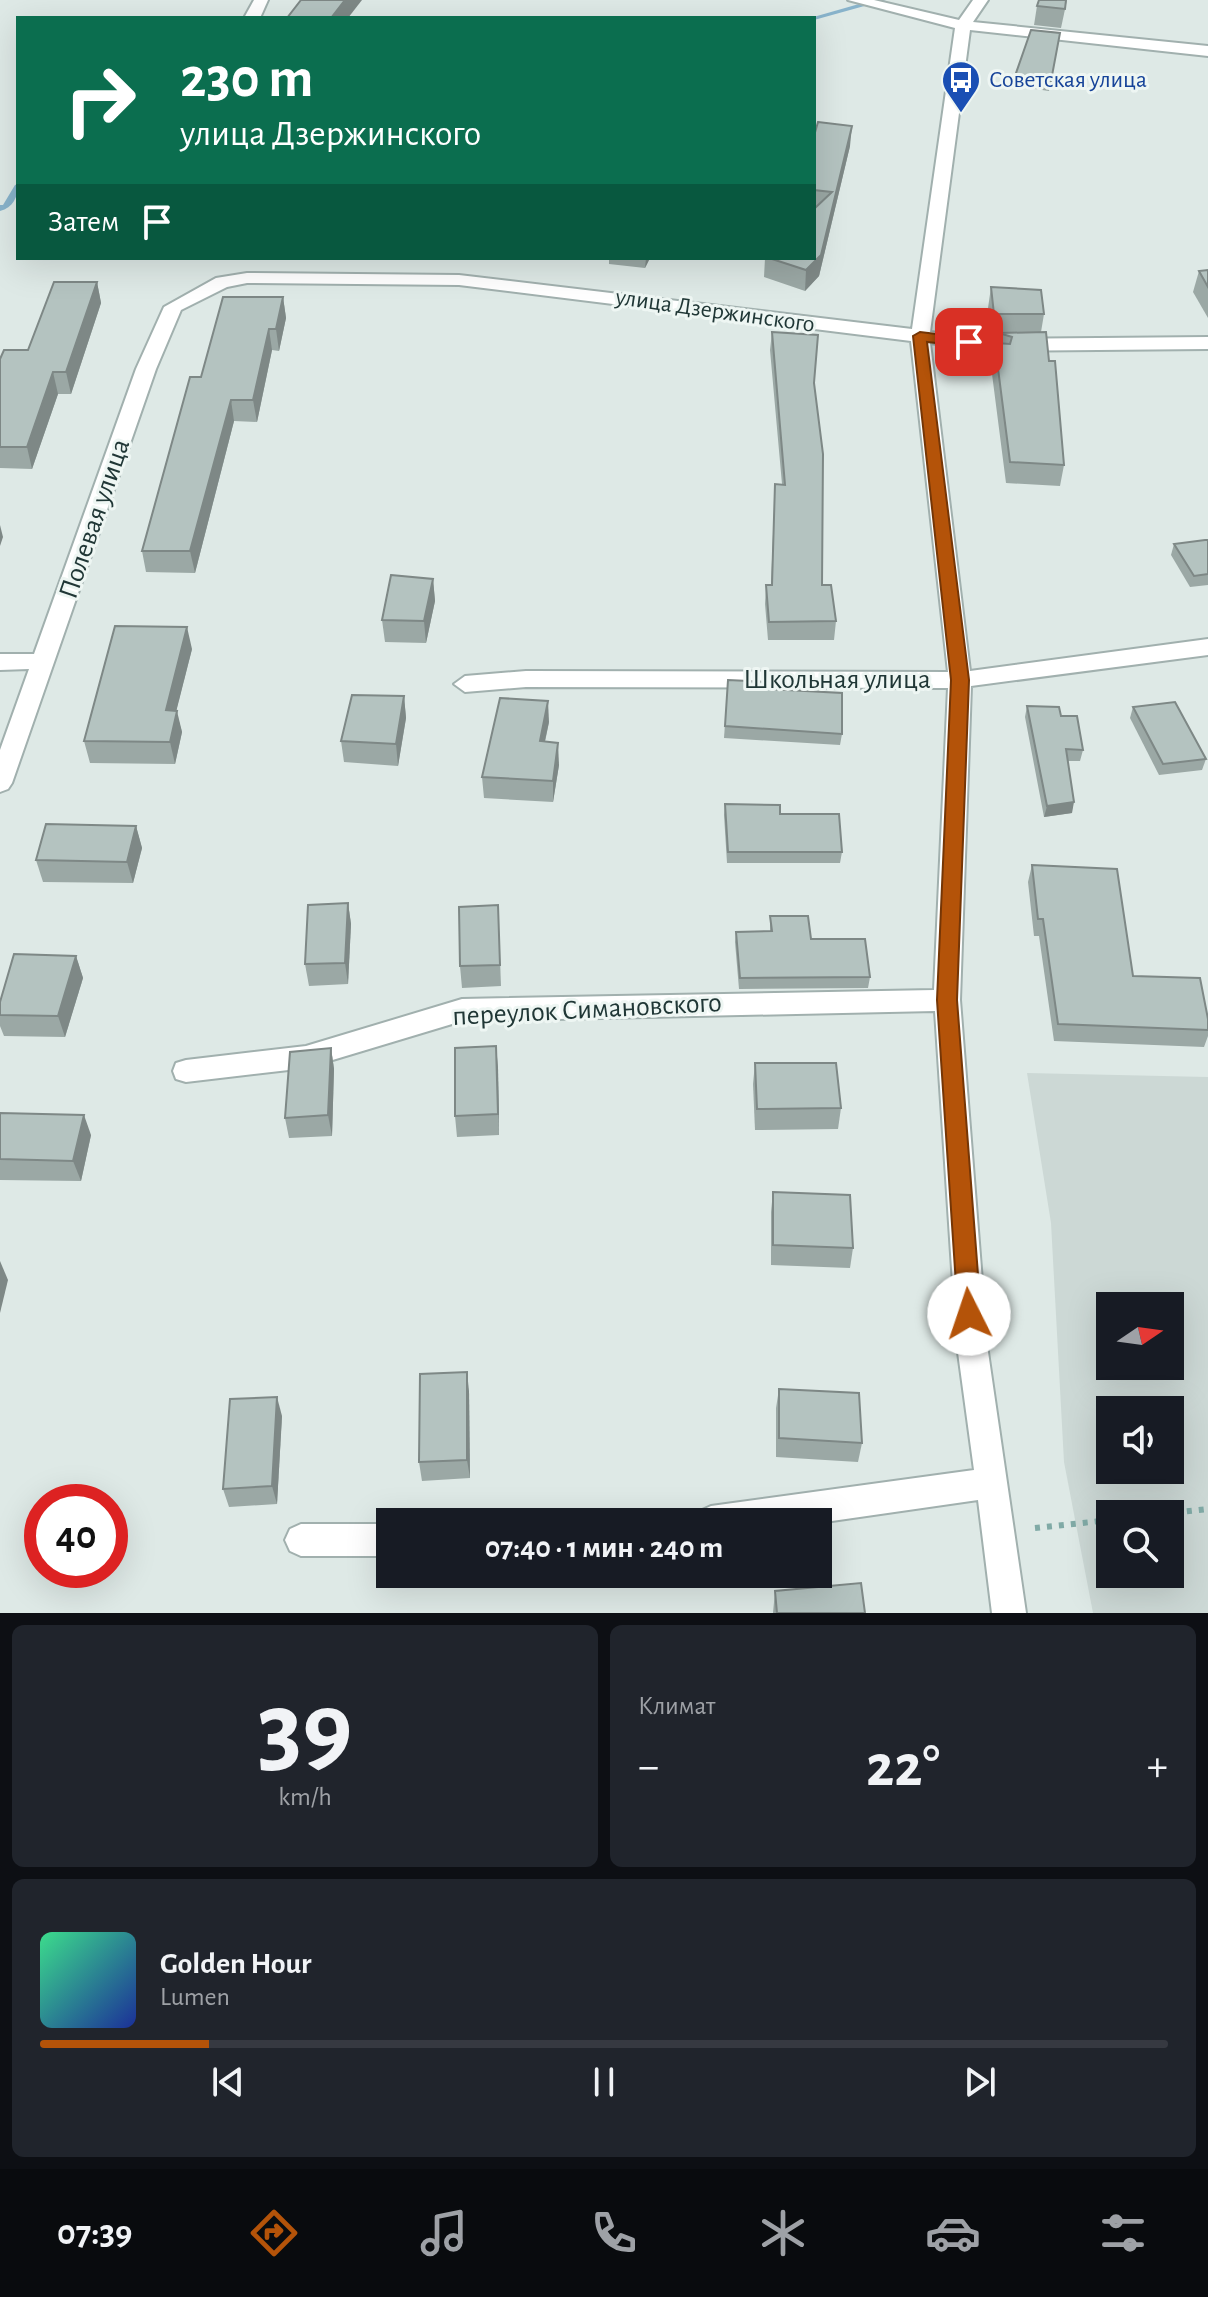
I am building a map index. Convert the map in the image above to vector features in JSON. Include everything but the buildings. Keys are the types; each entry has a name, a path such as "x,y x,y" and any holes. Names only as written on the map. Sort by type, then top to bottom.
{"street":[{"path":"855,0 963,25 1208,51"},
{"path":"981,0 963,25 920,336 960,680 947,1000 972,1345 1009,1613"},
{"name":"улица Дзержинского","path":"222,282 247,278 459,280 994,345 1208,343"},
{"name":"Полевая улица","path":"0,783 22,713 45,661 146,369 173,307 222,282"},
{"name":"Школьная улица","path":"465,684 526,679 960,680 1208,647"},
{"path":"0,662 45,661"},
{"name":"переулок Симановского","path":"186,1071 306,1057 462,1010 947,1000"},
{"path":"812,1508 991,1483"},
{"path":"301,1540 376,1540"}],"path":[{"path":"1184,1512 1208,1509"},
{"path":"998,1533 1096,1522"}],"shaded area":[{"path":"1027,1073 1208,1077 1208,1613 1093,1613 1064,1462 1051,1223"}],"waterway":[{"path":"816,17 882,0"},
{"path":"0,208 6,207 16,190"}],"place":[{"name":"Советская улица","path":"961,114"}],"route":[{"path":"969,342 920,336 960,680 947,1000 969,1314"}]}
